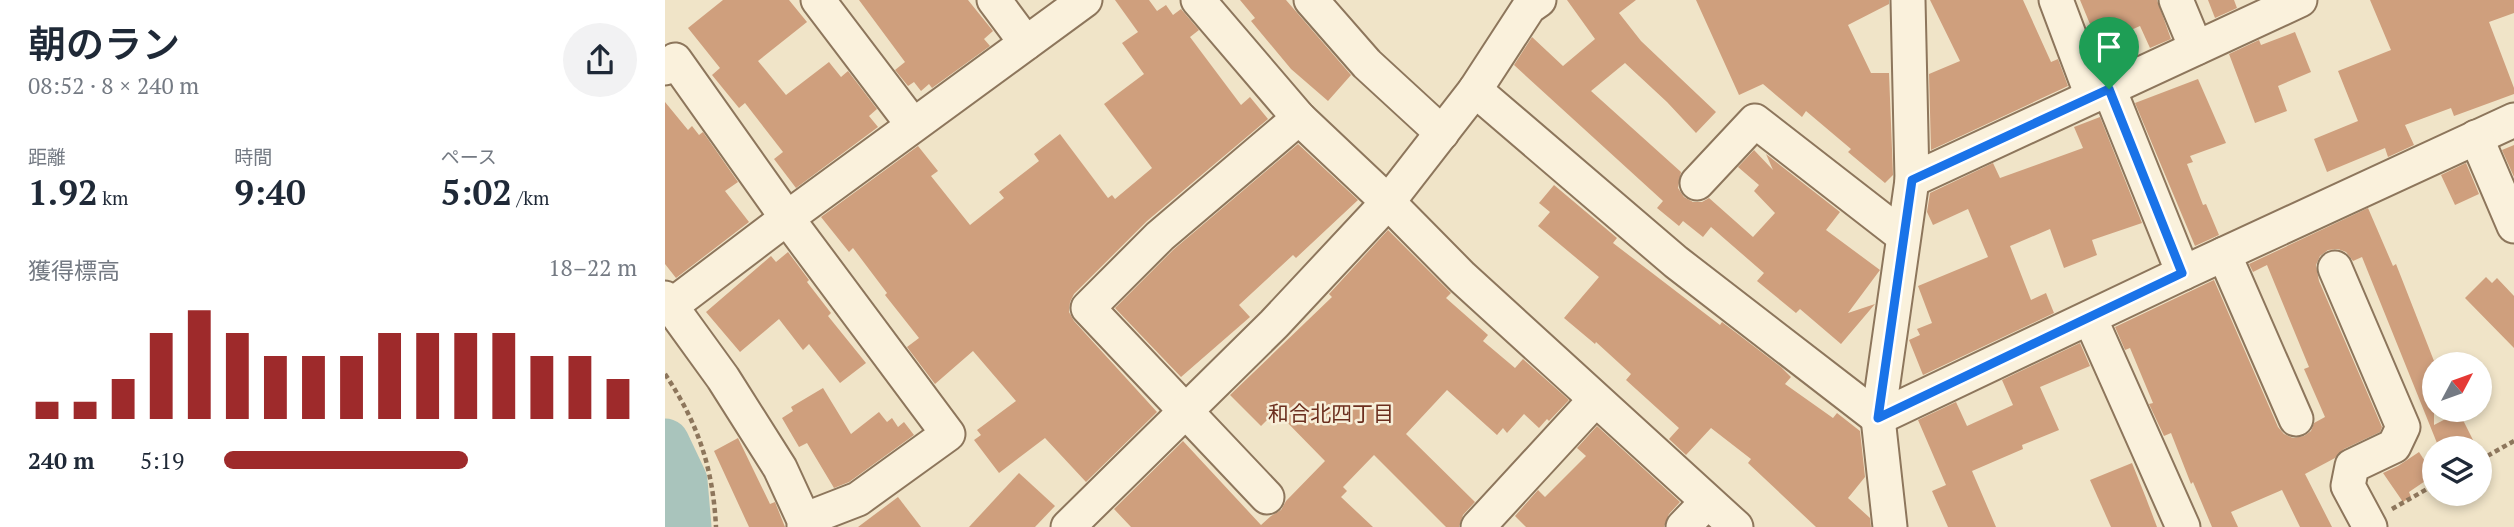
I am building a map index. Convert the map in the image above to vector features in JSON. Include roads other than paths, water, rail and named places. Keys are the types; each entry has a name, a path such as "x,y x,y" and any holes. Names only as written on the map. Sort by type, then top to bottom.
{"street":[{"path":"818,0 913,125"},
{"path":"994,0 1026,43"},
{"path":"665,68 675,60 787,218 949,434 858,499 804,524 780,468 723,378 668,302 787,218 1085,0"},
{"path":"1198,0 1299,118 1462,277 1736,527"},
{"path":"1311,0 1367,64 1442,133"},
{"path":"1890,527 1878,418 1912,180 1908,0"},
{"path":"2056,0 2101,92 2182,273"},
{"path":"2176,0 2196,48"},
{"path":"1912,180 2294,1"},
{"path":"1070,526 1274,324 1388,202 1475,90 1531,2"},
{"path":"1475,90 1676,262 1878,418"},
{"path":"1267,497 1087,308 1160,236 1299,118"},
{"path":"1878,418 2182,273 2514,120"},
{"path":"1697,183 1755,121 1903,236"},
{"path":"2476,137 2514,226"},
{"path":"2224,254 2296,419"},
{"path":"2335,268 2403,427 2394,446 2352,466 2348,486 2369,525"},
{"path":"2090,318 2183,527"},
{"path":"1489,523 1595,400"},
{"path":"1683,527 1707,502"}],"waterway":[{"path":"665,443 683,481 687,527"}],"district":[{"name":"和合北四丁目","path":"1331,414"}]}
